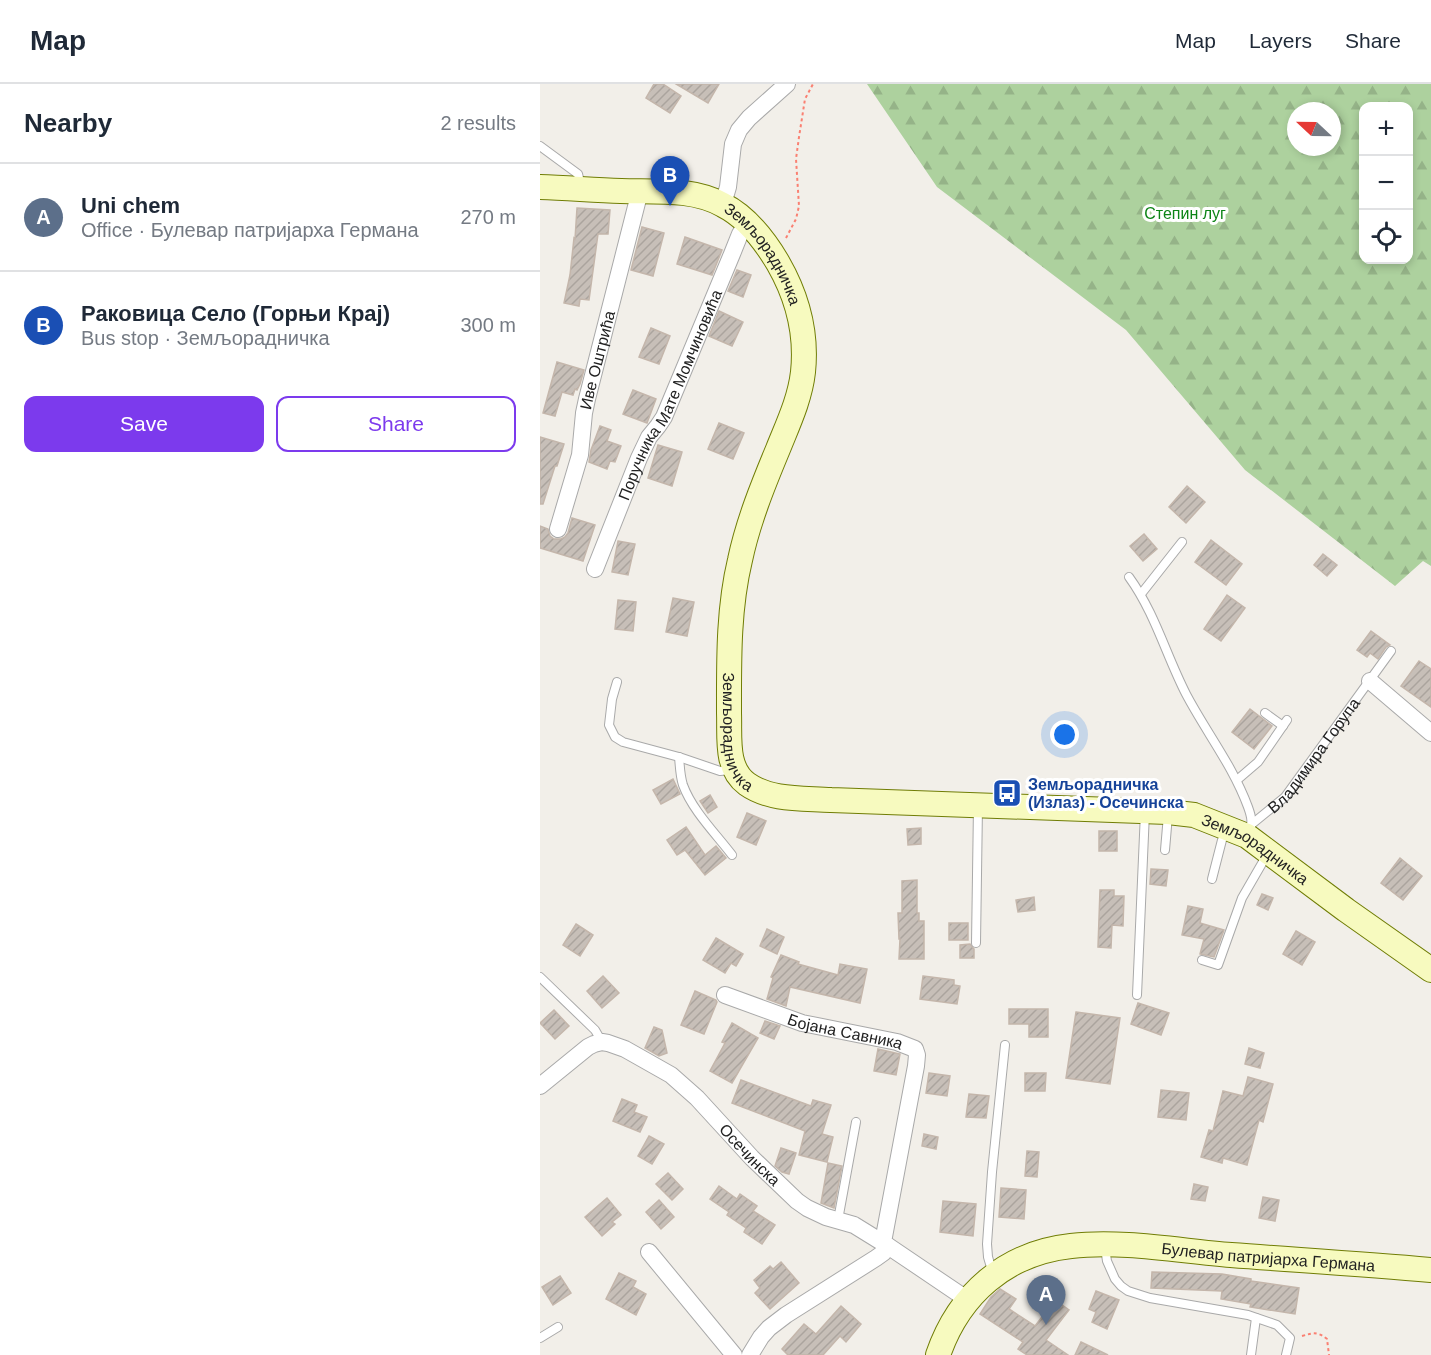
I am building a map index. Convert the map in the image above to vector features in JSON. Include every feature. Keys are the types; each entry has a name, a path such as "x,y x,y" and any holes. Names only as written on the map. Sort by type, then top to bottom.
{"street":[{"path":"723,204 728,187 733,144 739,130 787,84"},
{"name":"Земљорадничка","path":"540,187 692,194 723,204 759,235 790,286 798,308 802,335 803,372 795,405 765,479 748,529 736,579 729,669 731,759 738,775 748,784 773,795 831,800 1194,815 1242,829 1268,852 1431,970"},
{"name":"Иве Оштрића","path":"558,529 580,455 587,399 640,191"},
{"name":"Поручника Мате Момчиновића","path":"595,569 646,442 664,417 747,223"},
{"name":"Владимира Горупа","path":"1370,681 1431,733"},
{"name":"Бојана Савника","path":"725,995 802,1023 897,1042 915,1048 916,1066 885,1244"},
{"path":"540,1086 588,1047 602,1042"},
{"name":"Осечинска","path":"602,1042 626,1049 671,1075 696,1098 752,1158 807,1208 818,1214 854,1225 968,1300"},
{"path":"750,1355 768,1328 876,1258 882,1253 885,1244"},
{"name":"Булевар патријарха Германа","path":"938,1355 947,1333 968,1300 993,1275 1011,1263 1038,1253 1071,1246 1104,1244 1431,1270"},
{"path":"649,1252 734,1355"}],"lane":[{"path":"540,147 578,174 582,189"},
{"path":"1141,594 1182,542"},
{"path":"1130,577 1150,611 1188,697 1237,780 1249,810 1242,829 1222,840 1212,879"},
{"name":"Владимира Горупа","path":"1242,829 1285,797 1391,651"},
{"path":"617,682 609,714 609,725 615,737 623,742 720,771 734,769"},
{"path":"1237,780 1258,762 1285,723 1265,713"},
{"path":"679,757 680,772 688,796 732,855"},
{"path":"976,943 978,805"},
{"path":"1157,812 1165,850"},
{"path":"1137,995 1157,812"},
{"path":"1202,960 1218,965 1242,898 1268,852"},
{"path":"540,977 595,1030 602,1042"},
{"path":"993,1275 987,1244 1005,1045"},
{"path":"838,1220 856,1122"},
{"path":"1104,1244 1107,1261 1115,1279 1128,1291 1150,1298 1239,1313 1277,1325 1290,1338 1286,1355"},
{"path":"1251,1355 1256,1318"},
{"path":"540,1338 558,1327"}],"path":[{"path":"775,258 796,219 799,206 796,159 805,99 813,84"},
{"path":"1290,1338 1321,1334 1327,1339 1329,1355"}],"green space":[{"name":"Степин луг","path":"867,84 1431,84 1431,566 1423,561 1395,586 1245,470 1126,330 937,187"}],"building":[{"path":"654,84 663,84 681,96 670,113 646,98"},
{"path":"676,84 719,84 708,103"},
{"path":"577,208 610,210 608,234 598,234 589,300 580,299 579,306 564,303 575,239"},
{"path":"642,227 664,233 653,276 631,270"},
{"path":"685,237 722,250 712,275 677,264"},
{"path":"737,270 751,275 743,297 728,291"},
{"path":"719,311 743,322 732,346 709,336"},
{"path":"651,328 670,336 659,364 639,357"},
{"path":"557,362 584,370 580,384 573,395 562,392 555,416 543,413"},
{"path":"633,390 656,399 647,423 623,414"},
{"path":"719,423 744,433 733,459 708,449"},
{"path":"600,426 611,430 607,441 621,446 615,462 610,461 607,469 589,462"},
{"path":"540,437 564,444 543,504 540,504"},
{"path":"658,445 682,452 672,486 648,478"},
{"path":"1187,486 1205,502 1186,523 1169,507"},
{"path":"572,518 595,525 583,561 540,548 540,526 548,529 550,536 554,539 561,539 568,533"},
{"path":"1144,534 1157,549 1143,561 1130,546"},
{"path":"1211,540 1242,564 1226,585 1195,562"},
{"path":"618,541 635,544 628,575 612,572"},
{"path":"1323,554 1337,565 1327,576 1314,565"},
{"path":"1227,595 1245,608 1221,641 1204,629"},
{"path":"673,598 694,602 687,636 666,632"},
{"path":"618,600 636,602 633,631 615,629"},
{"path":"1371,631 1390,645 1378,659 1370,653 1367,657 1357,650"},
{"path":"1419,661 1431,669 1431,707 1401,686"},
{"path":"1250,709 1272,726 1254,749 1232,732"},
{"path":"673,779 680,794 661,804 653,790"},
{"path":"710,795 717,807 708,813 700,801"},
{"path":"747,813 766,821 756,845 737,837"},
{"path":"686,827 705,855 716,846 726,858 705,875 685,850 677,855 667,840"},
{"path":"921,828 921,844 908,845 907,829"},
{"path":"1099,831 1117,831 1117,851 1099,851"},
{"path":"1400,858 1422,876 1403,900 1381,883"},
{"path":"1151,869 1168,870 1166,886 1150,884"},
{"path":"917,880 917,913 919,913 919,921 924,921 924,959 899,959 898,913 902,913 902,881"},
{"path":"1100,890 1114,890 1114,896 1124,896 1123,926 1112,925 1111,948 1098,947"},
{"path":"1262,894 1273,898 1268,910 1257,905"},
{"path":"1034,897 1035,910 1018,912 1016,900"},
{"path":"1188,906 1203,909 1200,923 1224,930 1214,957 1200,954 1204,939 1182,935"},
{"path":"949,923 968,923 968,940 949,940"},
{"path":"576,924 593,935 580,956 563,945"},
{"path":"767,929 784,937 777,954 760,946"},
{"path":"1296,931 1315,942 1302,965 1283,954"},
{"path":"716,938 743,954 736,966 731,963 725,973 703,960"},
{"path":"970,944 974,949 974,958 960,958 960,945"},
{"path":"781,955 799,962 798,964 838,975 840,964 867,969 860,1003 790,987 786,1006 767,999 773,978 771,977"},
{"path":"603,976 619,993 602,1008 587,991"},
{"path":"923,976 954,980 954,985 960,986 957,1004 920,999"},
{"path":"695,991 717,1002 704,1034 681,1025"},
{"path":"1138,1003 1169,1013 1161,1035 1131,1024"},
{"path":"1009,1009 1048,1009 1048,1037 1029,1037 1029,1024 1009,1024"},
{"path":"554,1010 569,1026 555,1039 540,1023"},
{"path":"1076,1012 1120,1018 1110,1084 1066,1078"},
{"path":"765,1021 780,1026 774,1039 760,1033"},
{"path":"732,1023 758,1038 732,1083 710,1071 725,1043 722,1042"},
{"path":"654,1027 662,1030 667,1053 659,1056 645,1048"},
{"path":"1249,1048 1264,1053 1260,1068 1245,1064"},
{"path":"878,1049 900,1054 896,1075 874,1071"},
{"path":"929,1073 950,1076 947,1096 926,1093"},
{"path":"1025,1073 1046,1073 1045,1091 1025,1091"},
{"path":"1248,1077 1273,1084 1263,1122 1259,1120 1247,1165 1223,1158 1222,1163 1201,1157 1209,1130 1213,1131 1223,1091 1243,1096"},
{"path":"741,1080 811,1106 813,1100 831,1105 822,1134 833,1137 827,1162 799,1155 805,1131 732,1103"},
{"path":"1161,1090 1189,1093 1186,1120 1158,1117"},
{"path":"969,1094 989,1096 986,1118 966,1117"},
{"path":"622,1099 637,1105 634,1112 647,1117 640,1132 613,1121"},
{"path":"924,1134 938,1137 936,1149 922,1146"},
{"path":"649,1136 664,1144 652,1164 638,1156"},
{"path":"781,1148 796,1153 789,1174 775,1166"},
{"path":"1027,1151 1039,1152 1037,1177 1025,1176"},
{"path":"828,1163 842,1166 834,1208 821,1203"},
{"path":"668,1173 683,1189 672,1200 656,1184"},
{"path":"1194,1184 1208,1187 1205,1201 1191,1199"},
{"path":"719,1186 737,1199 740,1194 757,1206 753,1211 775,1225 762,1244 744,1232 746,1228 710,1199"},
{"path":"1001,1188 1026,1190 1024,1219 999,1217"},
{"path":"1263,1197 1279,1200 1275,1221 1259,1218"},
{"path":"607,1198 621,1215 612,1222 615,1224 602,1236 585,1217"},
{"path":"659,1200 674,1217 661,1229 646,1212"},
{"path":"943,1201 976,1204 973,1236 940,1232"},
{"path":"781,1262 799,1283 770,1309 755,1293 760,1288 754,1280 770,1266 773,1269"},
{"path":"1152,1272 1222,1274 1299,1288 1295,1314 1250,1307 1251,1304 1221,1299 1222,1291 1151,1288"},
{"path":"619,1273 636,1281 633,1287 646,1294 636,1315 606,1299"},
{"path":"560,1276 571,1293 553,1305 542,1287"},
{"path":"1000,1289 1016,1299 1009,1309 1035,1326 1055,1300 1069,1310 1046,1340 1068,1355 1027,1355 1018,1349 1023,1342 980,1314 991,1297"},
{"path":"1096,1291 1119,1300 1107,1329 1092,1322 1096,1312 1089,1309"},
{"path":"841,1306 861,1324 846,1342 840,1336 823,1355 788,1355 782,1349 804,1324 816,1334"},
{"path":"1081,1342 1108,1355 1075,1355"}],"place":[{"name":"Раковица Село (Горњи Крај)","path":"670,206"},
{"name":"Земљорадничка (Излаз) - Осечинска","path":"1007,793"},
{"name":"Uni chem","path":"1046,1325"}]}
